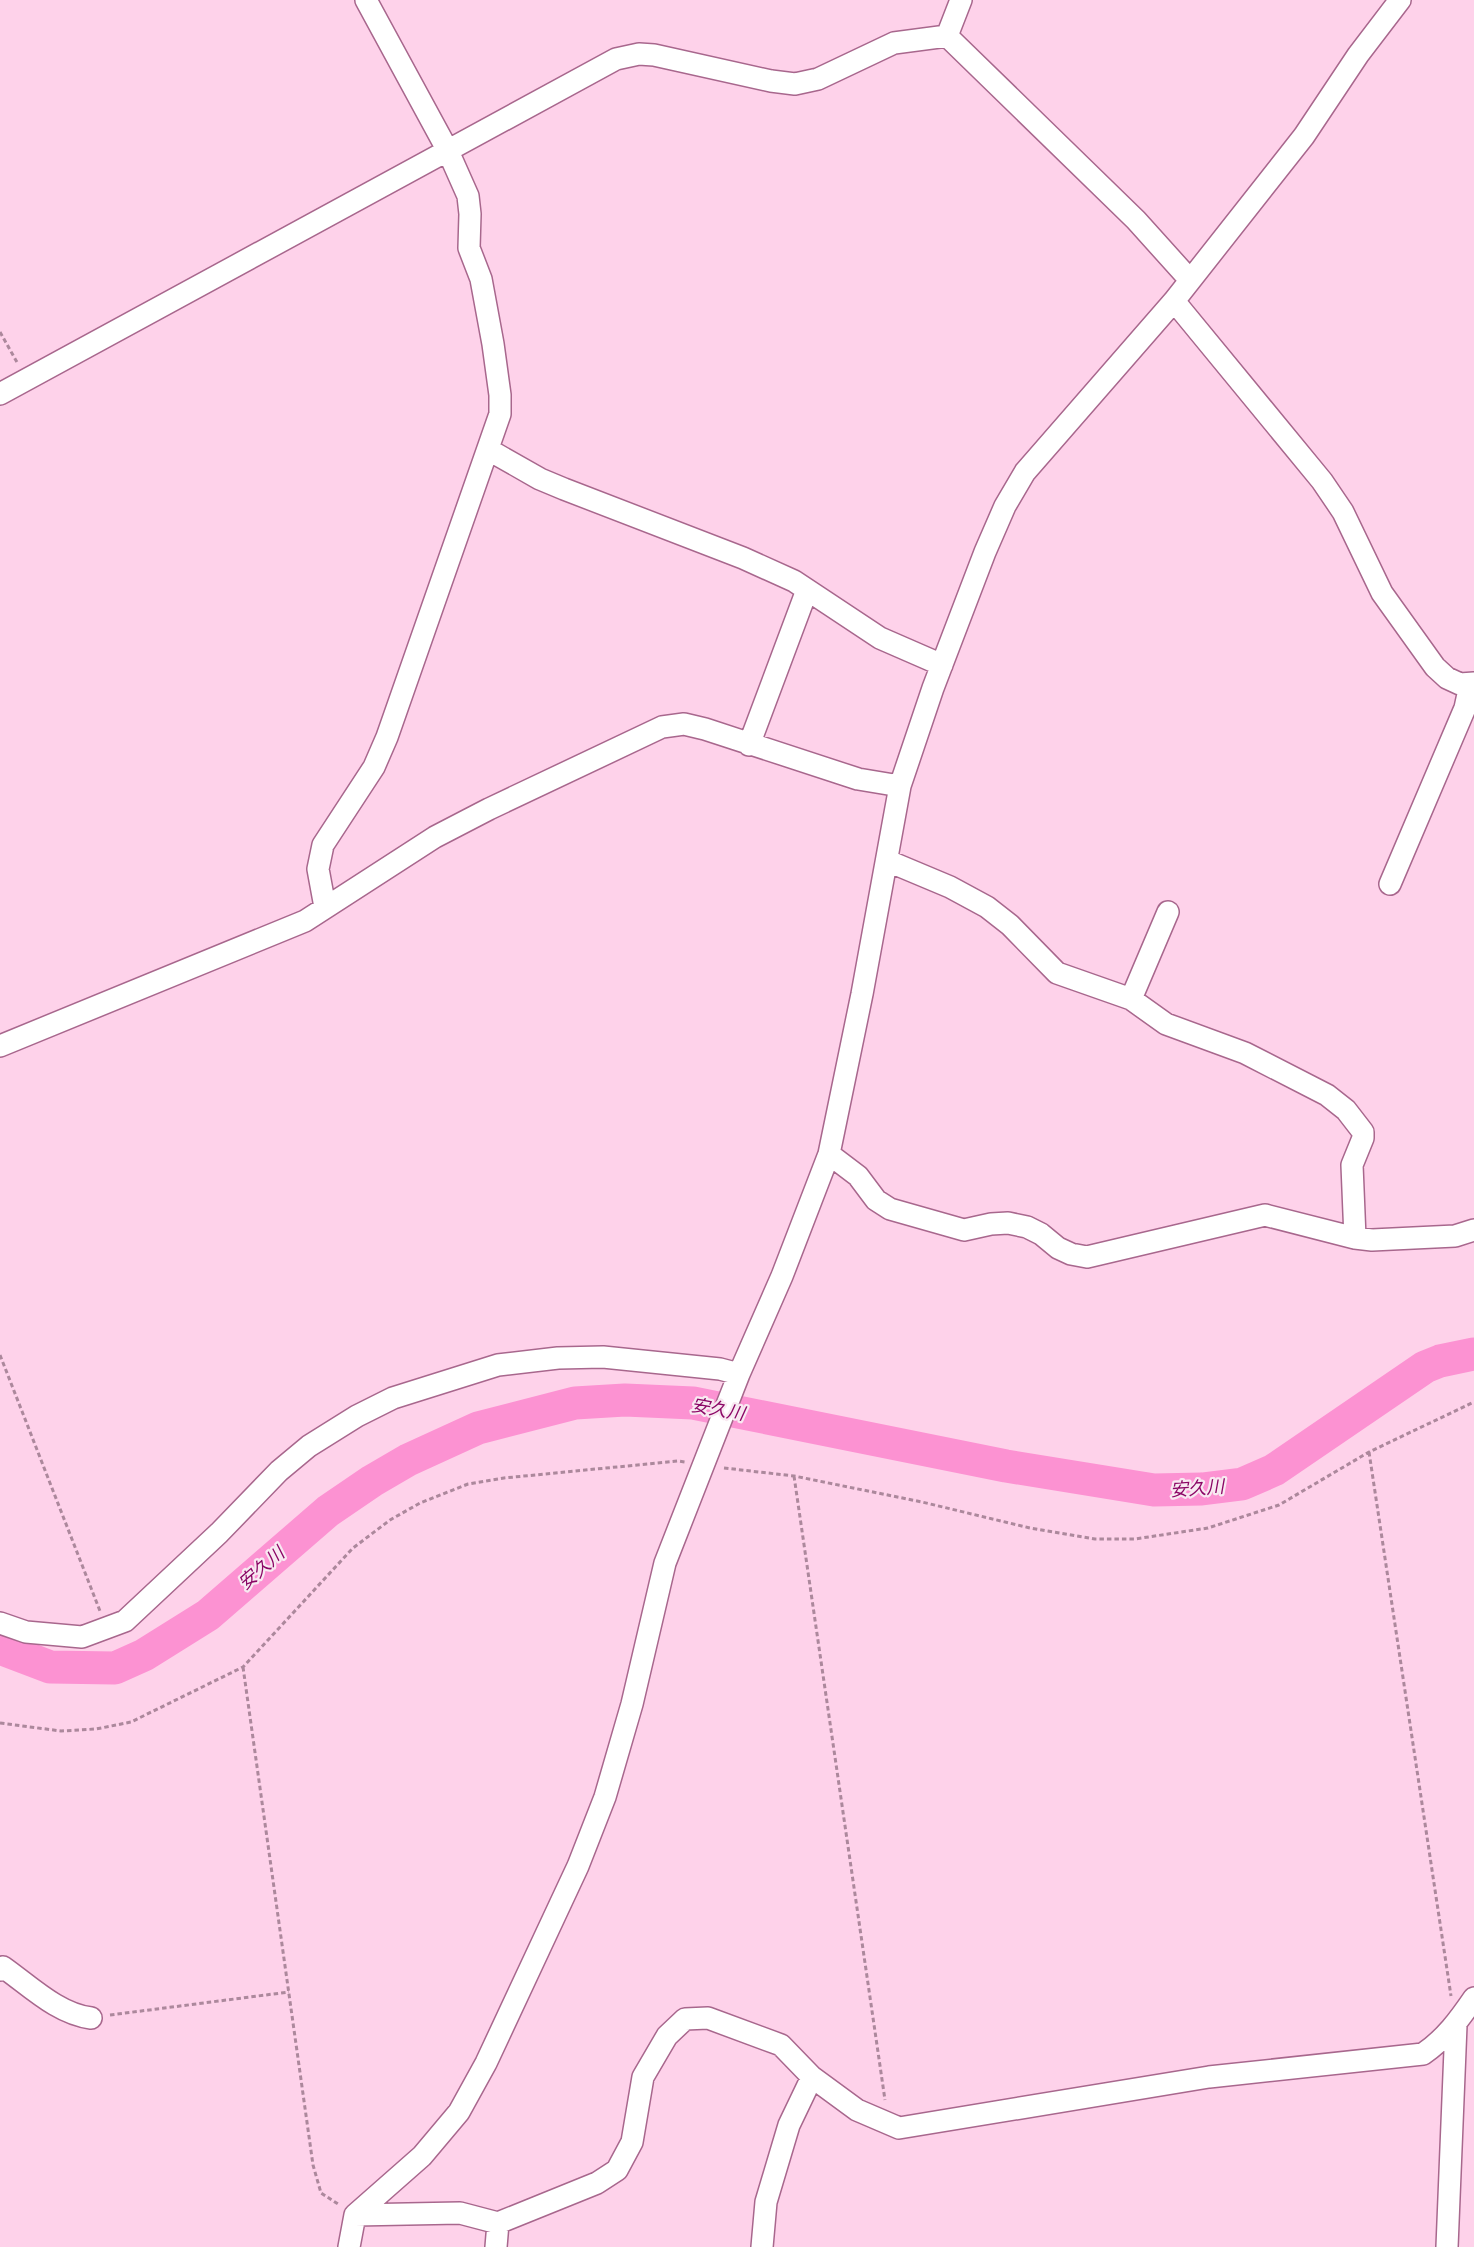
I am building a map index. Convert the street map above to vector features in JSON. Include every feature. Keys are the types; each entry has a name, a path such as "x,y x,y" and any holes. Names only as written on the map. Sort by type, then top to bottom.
{"street":[{"path":"326,907 318,868 323,845 374,766 387,737 500,414 500,395 493,344 481,279 469,248 468,196 448,151 366,0"},
{"path":"947,36 961,0"},
{"path":"349,2247 355,2215 422,2156 459,2112 486,2063 559,1908 605,1797 632,1704 665,1563 739,1374 782,1276 828,1154 845,1081 888,861 900,786 942,665 1005,506 1025,471 1174,301 1304,136 1358,55 1400,0"},
{"path":"0,394 616,59 639,54 654,55 771,81 795,84 818,79 894,43 947,36"},
{"path":"947,36 1136,220 1190,280"},
{"path":"1174,301 1322,481 1344,512 1382,593 1435,667 1447,678 1460,684 1472,684 1465,708 1390,884"},
{"path":"489,450 564,489 601,505 743,558 794,581 880,638 942,665"},
{"path":"749,745 807,590"},
{"path":"0,1046 305,921 435,837 662,727 684,724 705,729 858,780 900,786"},
{"path":"888,861 950,887 987,907 1010,925 1057,973 1131,999 1166,1023 1245,1053 1327,1095 1346,1110 1363,1132 1363,1138 1352,1165 1355,1238"},
{"path":"1131,999 1168,912"},
{"path":"828,1154 858,1176 876,1200 890,1209 964,1230 1008,1223 1027,1227 1041,1234 1058,1248 1071,1254 1087,1257 1265,1215 1355,1238 1372,1240 1455,1236 1474,1230"},
{"path":"0,1623 26,1632 82,1637 125,1621 219,1533 279,1471 309,1446 357,1416 393,1398 498,1365 558,1358 603,1358 720,1369 739,1374"},
{"path":"0,1970 3,1966 65,2011 92,2018"},
{"path":"355,2215 460,2212 498,2223 597,2183 617,2170 632,2142 643,2077 667,2036 685,2019 708,2018 781,2045 812,2077 857,2110 899,2128 1209,2077 1423,2054 1456,2025 1474,1998"},
{"path":"1447,2247 1456,2025"},
{"path":"762,2247 766,2202 789,2126 812,2077"},
{"path":"496,2247 498,2223"}],"path":[{"path":"0,332 26,378"},
{"path":"0,1355 106,1628"},
{"path":"0,1722 61,1731 96,1729 131,1722 243,1667 353,1548 390,1520 420,1503 468,1484 504,1478 678,1461 702,1466 794,1476 922,1502 1030,1528 1095,1539 1135,1539 1208,1528 1279,1504 1369,1452 1474,1402"},
{"path":"1369,1452 1456,2025"},
{"path":"794,1476 885,2100 899,2128"},
{"path":"243,1667 313,2165 321,2193 355,2215"},
{"path":"92,2018 290,1992"}],"waterway":[{"name":"安久川","path":"0,1648 50,1667 115,1668 144,1655 208,1615 328,1511 408,1460 478,1428 575,1403 625,1400 693,1403 1006,1466 1154,1490 1202,1489 1242,1484 1274,1470 1425,1367 1440,1361 1474,1354"}]}
